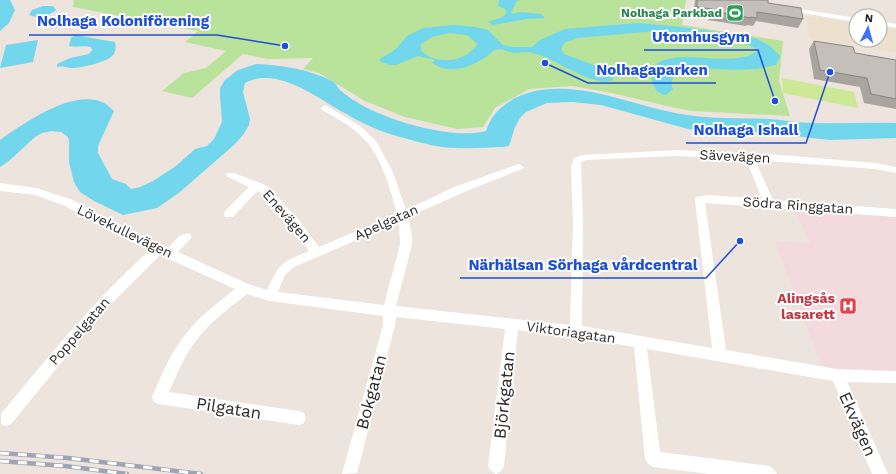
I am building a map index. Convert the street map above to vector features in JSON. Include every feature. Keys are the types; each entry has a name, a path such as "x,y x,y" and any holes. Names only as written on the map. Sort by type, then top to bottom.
{"street":[{"path":"779,8 848,19"},
{"name":"Bokgatan","path":"325,108 366,135 373,143 382,158 404,215 407,244 390,302 389,325 350,473"},
{"name":"Sävevägen","path":"576,331 578,224 576,162 579,159 585,157 648,153 749,156 856,164 896,170"},
{"path":"749,156 769,203"},
{"name":"Apelgatan","path":"270,296 281,272 290,264 458,190 519,168"},
{"name":"Enevägen","path":"231,175 264,189 298,227 317,253"},
{"path":"229,214 250,191 260,186"},
{"name":"Lövekullevägen","path":"0,187 36,192 69,203 117,230 245,288"},
{"name":"Södra Ringgatan","path":"720,356 700,200 709,199 896,212"},
{"name":"Poppelgatan","path":"6,419 64,346 116,289 164,251 186,238"},
{"name":"Viktoriagatan","path":"245,288 270,296 390,311 576,331 837,375 896,377"},
{"name":"Pilgatan","path":"245,288 213,314 193,334 172,368 159,397 299,418"},
{"name":"Björkgatan","path":"496,466 512,324"},
{"path":"640,341 653,459 768,474"},
{"name":"Ekvägen","path":"837,375 880,474"}],"shaded area":[{"path":"806,16 848,22 848,45 813,39 809,36"},
{"path":"888,28 896,29 896,53 866,48 888,48"},
{"name":"Alingsås lasarett","path":"794,209 896,217 896,372 823,369 775,241 811,244"}],"green space":[{"path":"74,0 686,0 682,25 783,41 779,81 790,116 692,111 612,93 572,86 529,89 495,108 483,127 457,129 405,117 365,101 319,73 303,69 313,58 268,59 243,54 192,98 162,91 184,73 206,68 226,51 185,42 198,31 73,7"},
{"path":"782,78 854,92 858,108 783,93"}],"water":[{"path":"0,0 10,0 15,10 9,23 0,31"},
{"path":"499,0 522,0 517,1 511,12 513,14 520,12 541,14 545,18 526,19 493,25 488,22 503,17 507,12 505,9 498,6"},
{"path":"43,6 53,6 56,10 43,16 36,17 29,15 32,10"},
{"path":"638,23 681,27 757,39 770,46 780,56 776,65 758,69 693,69 674,74 671,84 673,89 666,95 662,94 656,89 652,79 651,71 659,62 670,58 682,57 721,59 734,58 757,52 757,49 749,45 739,43 656,31 577,38 564,43 561,49 564,54 610,71 614,74 613,80 604,81 594,80 583,76 537,54 528,52 512,53 501,49 497,49 480,61 459,69 446,69 439,67 432,63 435,60 418,56 396,65 389,65 380,61 380,59 396,49 407,36 423,28 454,25 475,27 488,30 503,45 512,47 532,47 540,40 565,29","holes":["449,33 467,35 478,44 469,53 457,59 437,59 425,54 421,50 421,44 432,37"]},
{"path":"75,35 115,42 116,47 114,53 104,61 92,65 74,68 57,67 57,64 70,58 89,54 92,50 91,47 88,46 69,46 71,38"},
{"path":"38,40 33,62 0,68 6,45"},
{"path":"256,64 275,65 314,73 333,82 342,92 360,104 387,117 439,131 456,133 486,131 489,123 499,110 512,100 527,93 555,89 593,92 668,112 717,118 769,119 808,123 896,123 896,138 830,140 768,133 711,132 688,129 601,105 572,102 547,103 526,112 520,118 515,127 509,146 451,148 417,142 389,134 354,119 298,87 285,81 271,78 258,79 245,83 243,92 250,119 249,125 243,135 234,145 180,192 157,208 123,215 94,201 80,192 74,182 69,162 68,137 61,132 52,131 42,133 35,137 0,167 0,140 22,125 50,110 78,100 92,100 104,103 114,111 98,146 98,153 112,179 126,184 131,189 140,187 153,181 176,166 195,149 207,146 214,139 222,122 220,88 225,80 238,70"}],"building":[{"path":"697,0 768,0 768,3 801,8 803,19 757,12 757,18 751,18 697,7"},
{"path":"814,41 848,46 848,48 853,48 855,53 896,60 896,99 871,94 867,78 820,70"}],"railway":[{"path":"0,453 68,458 201,474"},
{"path":"0,461 65,466 127,474"}],"place":[{"name":"Nolhaga Parkbad","path":"735,13"},
{"name":"Nolhaga Koloniförening","path":"285,46"},
{"name":"Nolhagaparken","path":"545,63"},
{"name":"Nolhaga Ishall","path":"830,72"},
{"name":"Utomhusgym","path":"775,101"},
{"name":"Närhälsan Sörhaga vårdcentral","path":"740,241"},
{"name":"Alingsås lasarett","path":"848,306"}]}
